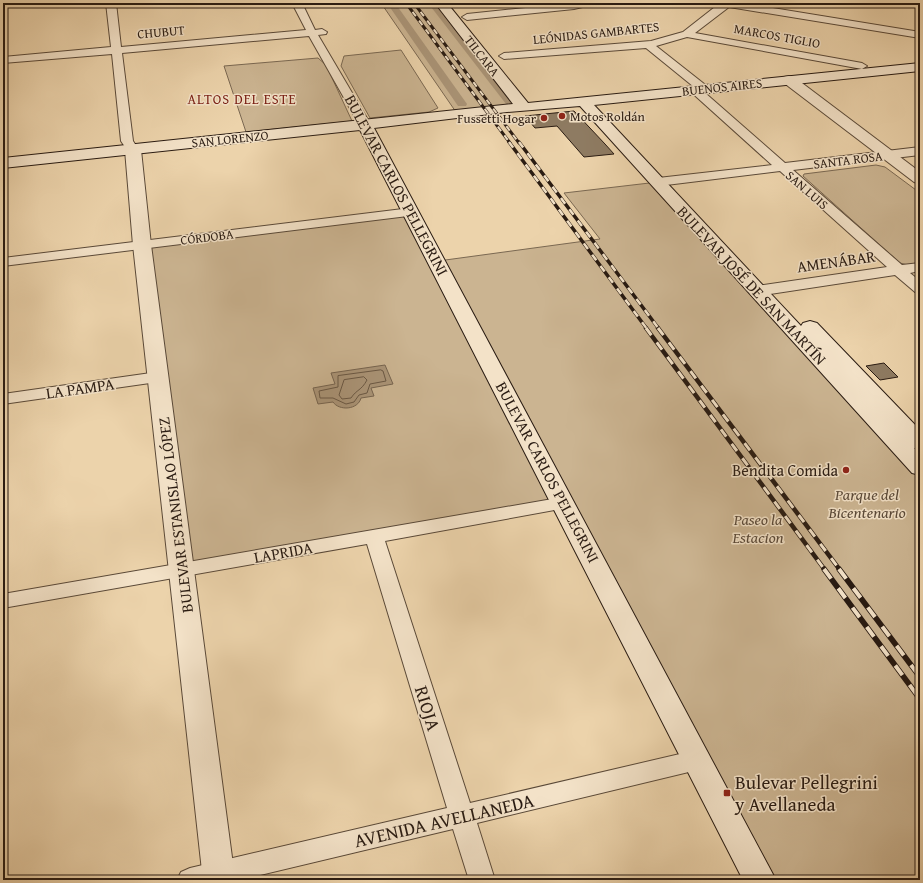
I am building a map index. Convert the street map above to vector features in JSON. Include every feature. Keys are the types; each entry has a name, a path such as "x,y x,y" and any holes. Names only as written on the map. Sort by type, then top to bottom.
{"main road":[{"name":"TILCARA","path":"440,3 524,108"},
{"name":"BUENOS AIRES","path":"486,112 920,67"},
{"path":"789,80 920,179"},
{"name":"BULEVAR JOSÉ DE SAN MARTÍN","path":"590,101 766,289 919,440"},
{"name":"SAN LORENZO","path":"3,163 486,112"},
{"name":"BULEVAR CARLOS PELLEGRINI","path":"366,125 760,880"},
{"name":"BULEVAR ESTANISLAO LÓPEZ","path":"133,150 142,245 181,570 209,878"},
{"name":"BULEVAR JOSÉ DE SAN MARTÍN","path":"766,289 896,442 920,468"}],"street":[{"name":"BULEVAR ESTANISLAO LÓPEZ","path":"111,3 120,48"},
{"name":"BULEVAR ESTANISLAO LÓPEZ","path":"117,3 127,141 133,150"},
{"name":"BULEVAR CARLOS PELLEGRINI","path":"297,3 316,31 366,125"},
{"name":"BULEVAR CARLOS PELLEGRINI","path":"307,3 316,31"},
{"path":"466,17 574,6 588,3"},
{"path":"727,3 920,36"},
{"name":"LEÓNIDAS GAMBARTES","path":"504,56 652,44 687,34 727,3"},
{"name":"CHUBUT","path":"3,57 316,31"},
{"name":"MARCOS TIGLIO","path":"687,34 862,66"},
{"name":"SAN LUIS","path":"652,44 651,47 782,168 920,290"},
{"name":"CHUBUT","path":"3,60 120,48"},
{"name":"SANTA ROSA","path":"665,182 920,151"},
{"name":"CÓRDOBA","path":"3,262 411,212"},
{"name":"AMENÁBAR","path":"766,289 920,267"},
{"name":"LA PAMPA","path":"3,399 158,377"},
{"path":"896,442 919,440"},
{"name":"LAPRIDA","path":"3,601 564,503"},
{"name":"RIOJA","path":"374,536 482,880"},
{"name":"AVENIDA AVELLANEDA","path":"209,878 462,815 697,760"}],"green space":[{"path":"381,3 441,3 524,108 491,114 458,115"},
{"path":"401,50 438,108 429,112 370,118 341,66 344,56"},
{"path":"318,58 326,65 352,121 246,132 224,66"},
{"path":"876,165 885,167 920,193 920,263 908,265 900,263 803,176 804,174"},
{"name":"Paseo la Estacion","path":"658,182 920,468 920,880 760,880 564,503 181,570 142,245 411,212 438,261 600,239 564,193"}],"water":[{"path":"385,365 393,384 371,388 374,396 361,398 356,405 348,408 339,407 333,402 318,404 313,388 335,384 331,373"}],"building":[{"path":"574,111 614,154 584,157 557,126 535,128 525,116"},
{"path":"884,363 898,377 880,380 866,366"}],"waterway":[{"path":"391,3 462,104"},
{"path":"432,3 510,102"}],"railway":[{"path":"406,3 510,143"},
{"path":"414,3 519,143"},
{"path":"509,142 647,329"},
{"path":"519,142 659,329"},
{"path":"646,328 825,570"},
{"path":"658,328 840,570"},
{"path":"824,569 920,699"},
{"path":"839,569 920,677"}],"place":[{"name":"Motos Roldán","path":"562,116"},
{"name":"Fussetti Hogar","path":"544,118"},
{"name":"Bendita Comida","path":"846,470"},
{"name":"Bulevar Pellegrini y Avellaneda","path":"727,793"}],"district":[{"name":"ALTOS DEL ESTE","path":"242,99"}],"park label":[{"name":"Parque del Bicentenario","path":"867,503"}]}
